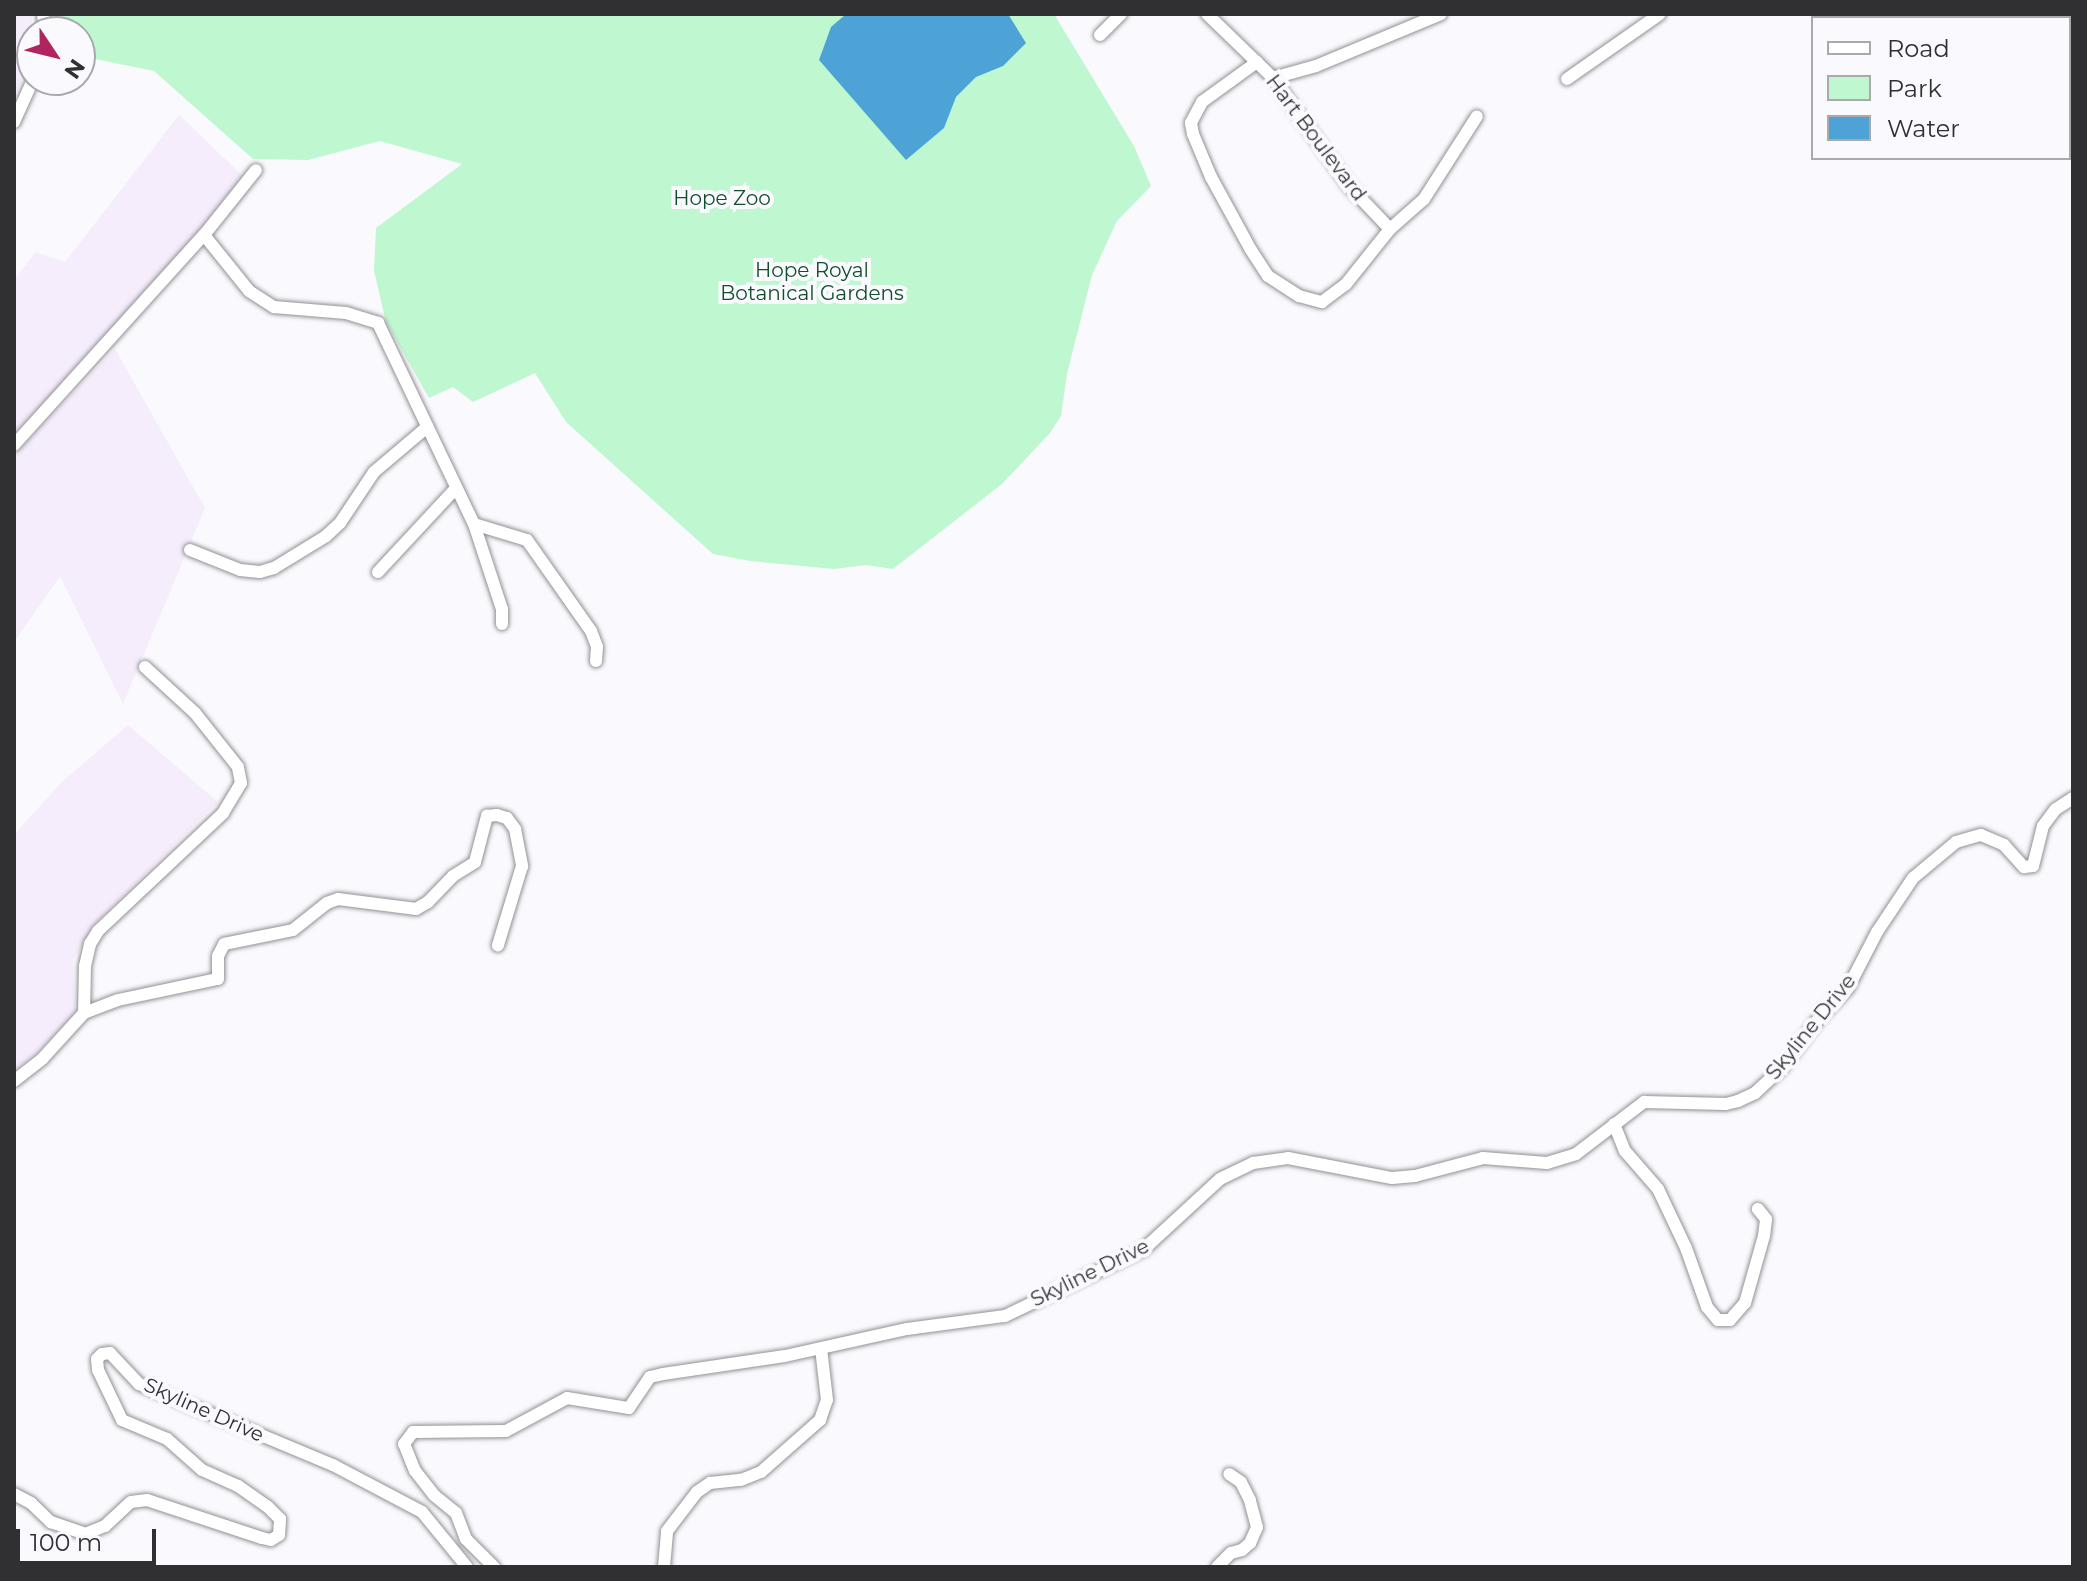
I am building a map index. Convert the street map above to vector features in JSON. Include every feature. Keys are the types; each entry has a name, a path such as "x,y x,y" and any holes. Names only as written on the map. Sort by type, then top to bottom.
{"street":[{"path":"1100,35 1121,14"},
{"name":"Hart Boulevard","path":"1207,14 1273,78 1350,187 1390,229"},
{"path":"1273,78 1316,66 1441,14"},
{"path":"1567,79 1660,14"},
{"path":"1257,62 1202,102 1191,123 1211,177 1268,276 1299,296 1322,302 1346,284 1390,229 1424,199 1477,116"},
{"path":"14,122 26,96"},
{"path":"14,445 204,235 256,170"},
{"path":"204,235 249,291 274,307 346,313 378,323 474,524 502,609 502,624"},
{"path":"190,550 240,570 260,572 274,568 326,536 340,523 374,472 427,427"},
{"path":"378,572 455,489"},
{"path":"474,524 527,540 591,631 597,647 596,661"},
{"path":"84,1013 85,966 90,944 98,931 223,813 241,783 238,767 195,713 145,667"},
{"name":"Skyline Drive","path":"494,1567 466,1539 456,1513 434,1495 415,1471 404,1444 413,1432 506,1431 567,1398 629,1408 650,1377 821,1348 907,1329 1005,1316 1144,1249 1220,1179 1253,1163 1288,1158 1392,1178 1415,1176 1483,1158 1547,1163 1576,1154 1644,1102 1726,1104 1755,1093 1782,1068 1817,1021 1848,988 1877,932 1913,878 1956,842 1981,835 2004,845 2022,865 2033,866 2043,826 2056,809 2073,798"},
{"path":"14,1081 43,1058 84,1013 118,1000 218,979 218,956 224,944 293,930 327,903 338,899 416,909 428,902 453,876 469,869 475,862 487,816 497,815 507,818 515,829 522,866 498,945"},
{"path":"1614,1124 1625,1151 1658,1189 1686,1248 1707,1307 1718,1320 1730,1320 1745,1303 1764,1236 1766,1219 1758,1209"},
{"path":"664,1567 667,1531 697,1492 710,1483 741,1480 761,1472 820,1420 827,1400 821,1348"},
{"name":"Skyline Drive","path":"14,1494 31,1503 51,1522 85,1534 105,1526 131,1502 147,1500 262,1538 271,1540 279,1535 280,1519 268,1507 238,1486 202,1470 167,1439 122,1420 98,1370 97,1359 110,1353 139,1384 333,1465 422,1512 467,1567"},
{"path":"1217,1567 1231,1553 1242,1550 1250,1543 1257,1527 1250,1500 1241,1482 1229,1474"}],"shaded area":[{"path":"14,14 32,14 16,16 14,96"},
{"path":"179,115 244,177 127,322 14,437 14,280 36,252 65,262"},
{"path":"115,349 205,508 123,704 60,576 14,642 14,456"},
{"path":"128,725 218,802 95,923 73,960 75,1012 42,1048 14,1071 14,835 61,783"}],"green space":[{"name":"Hope Royal Botanical Gardens","path":"1054,14 1134,146 1151,186 1117,221 1092,275 1067,374 1061,416 1050,433 1002,484 893,569 866,565 834,569 750,561 713,554 566,422 535,373 473,402 453,387 429,398 386,322 374,271 376,228 462,164 380,141 308,160 253,159 154,71 96,59 96,16 59,16"}],"water":[{"path":"846,14 1008,14 1026,43 1003,66 976,77 956,97 944,128 906,160 819,60 831,27"}],"park label":[{"name":"Hope Zoo","path":"722,198"}]}
